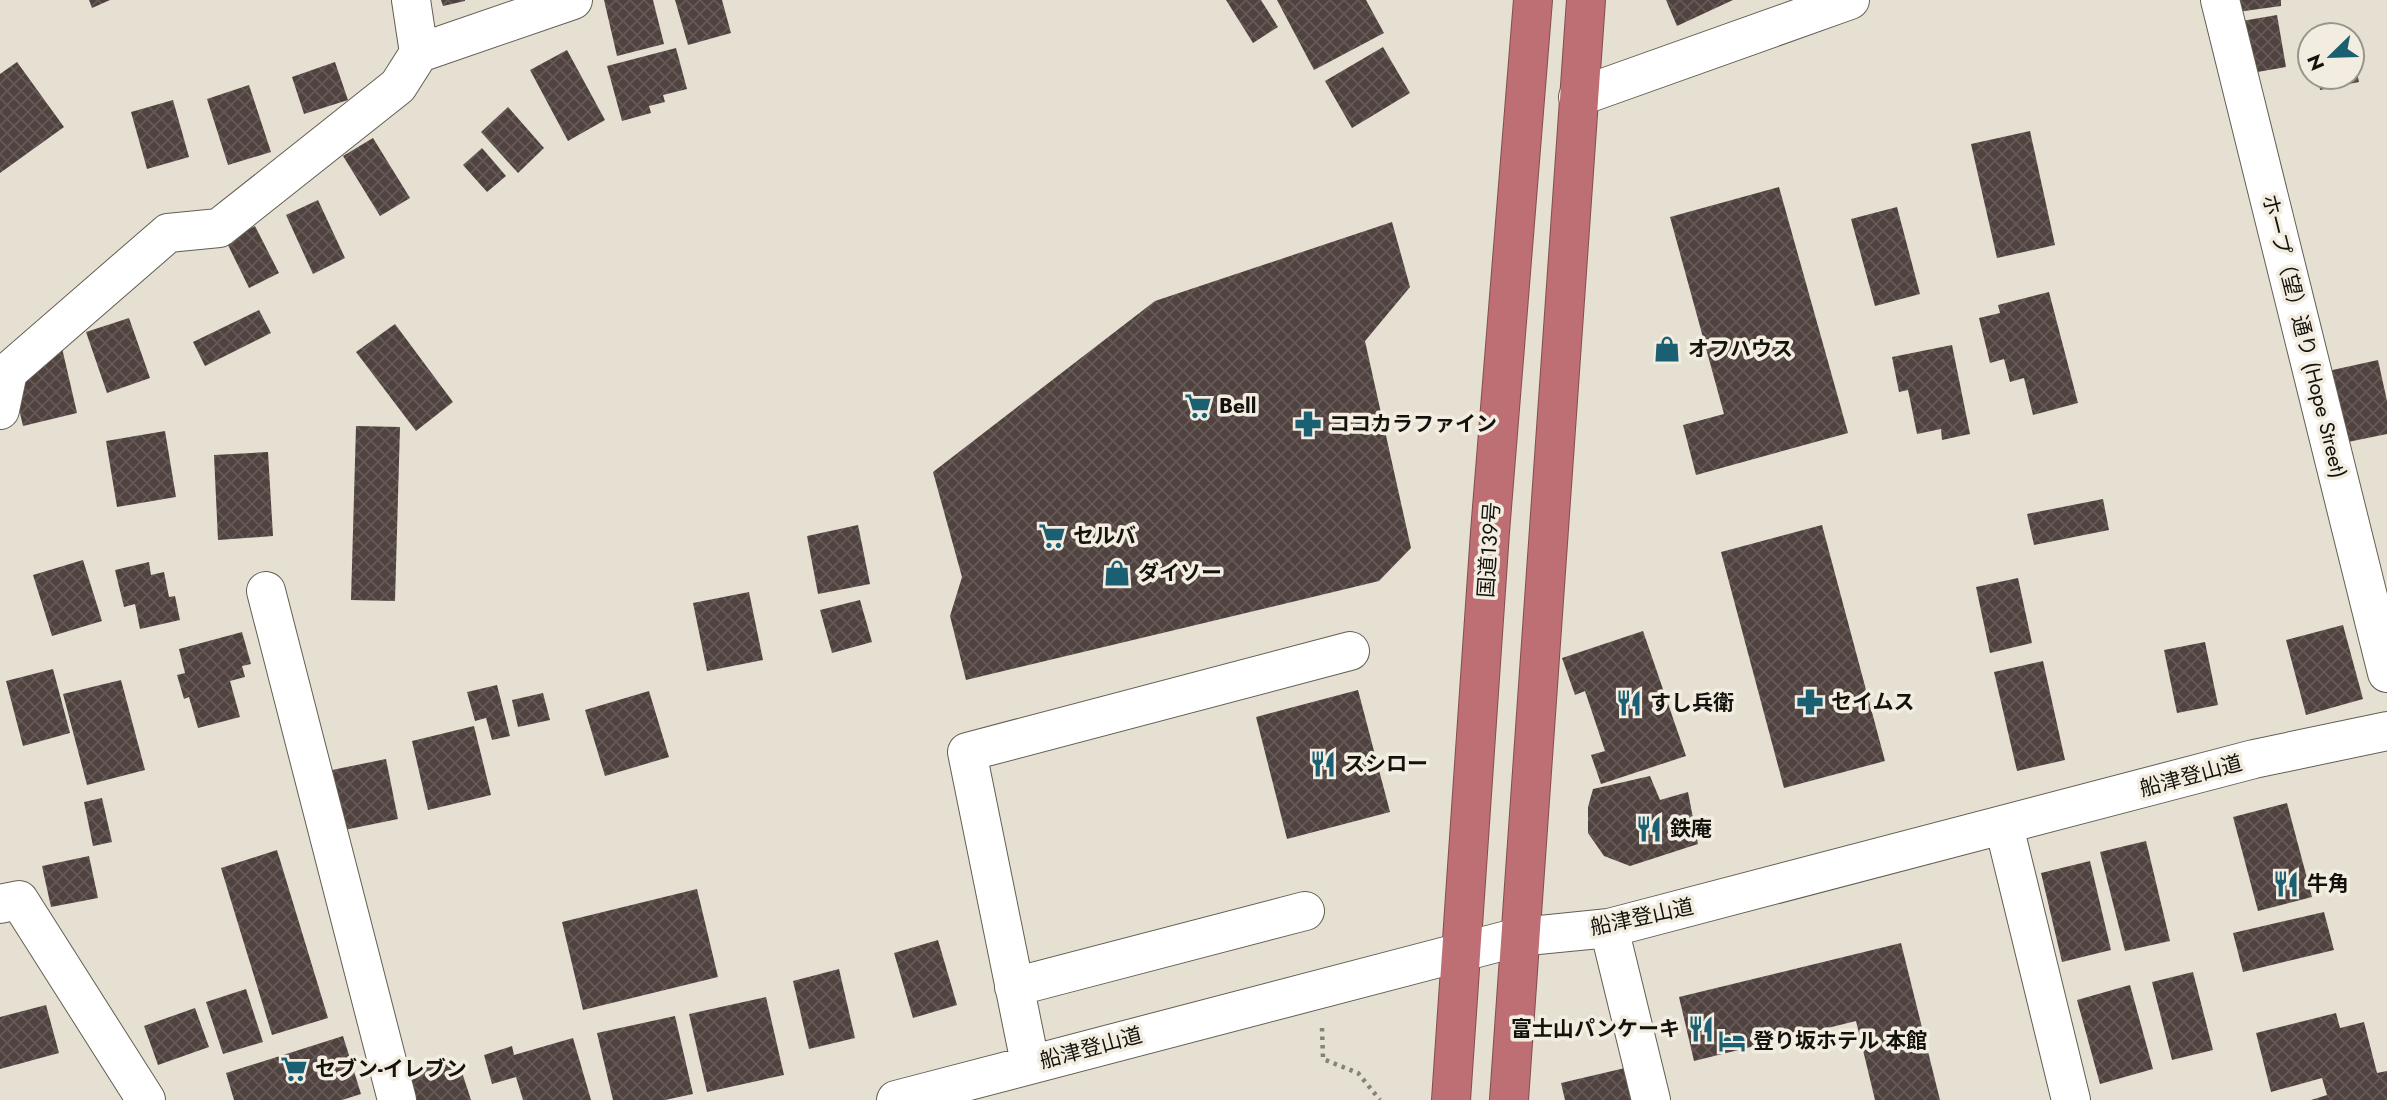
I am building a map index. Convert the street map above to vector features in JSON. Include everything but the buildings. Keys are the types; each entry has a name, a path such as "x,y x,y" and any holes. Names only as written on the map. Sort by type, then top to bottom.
{"highway":[{"name":"国道139号","path":"1451,1100 1490,532 1532,0"},
{"path":"1509,1100 1586,0"}],"street":[{"path":"411,0 419,53"},
{"path":"0,410 8,372 168,233 219,228 398,86 419,53 573,0"},
{"path":"1578,97 1850,0"},
{"name":"ホープ（望）通り (Hope Street)","path":"2220,0 2387,673"},
{"path":"265,591 397,1100"},
{"path":"1030,1063 967,752 1350,651"},
{"name":"船津登山道","path":"896,1100 1462,951 1519,937 1609,928 2254,760 2387,731"},
{"path":"2004,826 2071,1100"},
{"path":"0,904 19,900 146,1100"},
{"path":"1014,987 1305,911"},
{"path":"1609,928 1651,1100"}],"path":[{"path":"1323,1059 1358,1073 1380,1100"}],"place":[{"name":"オフハウス","path":"1667,349"},
{"name":"Bell","path":"1198,406"},
{"name":"ココカラファイン","path":"1308,424"},
{"name":"セルバ","path":"1052,536"},
{"name":"ダイソー","path":"1117,573"},
{"name":"セイムス","path":"1810,702"},
{"name":"すし兵衛","path":"1629,703"},
{"name":"スシロー","path":"1323,764"},
{"name":"鉄庵","path":"1649,829"},
{"name":"牛角","path":"2286,884"},
{"name":"富士山パンケーキ","path":"1701,1029"},
{"name":"登り坂ホテル 本館","path":"1732,1041"},
{"name":"セブン-イレブン","path":"294,1069"}]}
